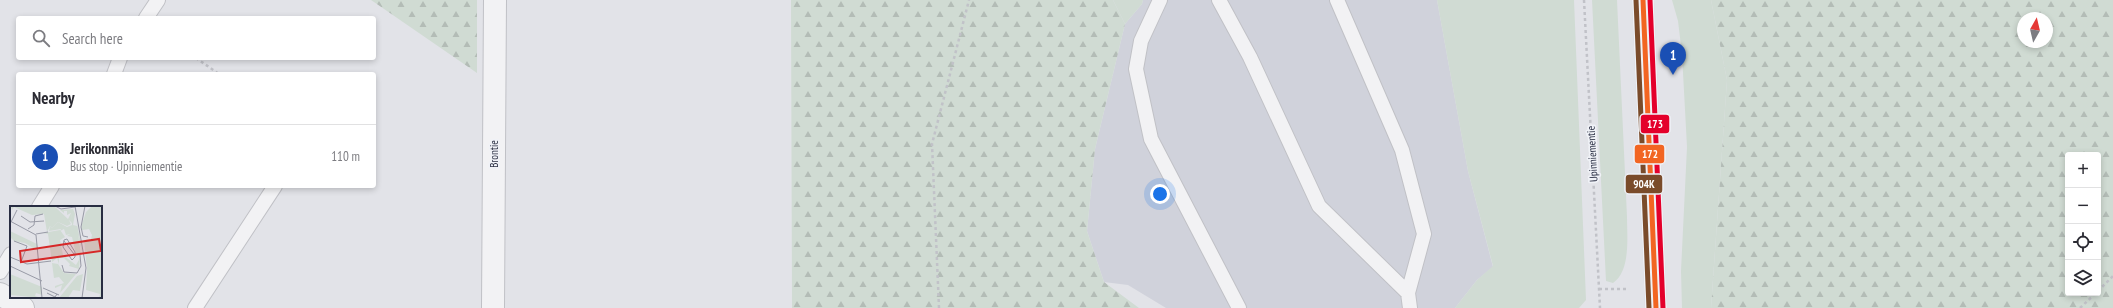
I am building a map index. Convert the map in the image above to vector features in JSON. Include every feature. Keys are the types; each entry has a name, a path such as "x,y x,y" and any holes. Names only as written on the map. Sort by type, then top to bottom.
{"main road":[{"path":"1643,0 1656,308"}],"street":[{"name":"Brontie","path":"493,308 495,0"},
{"path":"0,294 23,308"}],"lane":[{"path":"147,16 158,0"},
{"path":"1160,0 1141,41 1136,69 1151,139 1239,308"},
{"path":"1219,0 1250,57 1320,206 1408,293"},
{"path":"1337,0 1402,150 1424,234 1408,293 1410,308"},
{"path":"115,72 119,60"},
{"path":"40,206 51,188"},
{"path":"195,308 274,188"},
{"path":"0,272 10,256"}],"path":[{"path":"939,308 932,144 969,0"},
{"name":"Upinniementie","path":"1584,0 1600,308"},
{"path":"199,60 216,72"},
{"path":"2101,288 2113,276"},
{"path":"2080,308 2093,296"}],"shaded area":[{"path":"1143,0 1437,0 1468,171 1493,267 1477,280 1455,308 1166,308 1128,285 1104,282 1087,231 1095,149 1125,24 1142,4"}],"green space":[{"path":"371,0 477,0 477,73"},
{"path":"791,0 1113,0 1125,24 1095,149 1087,231 1104,282 1139,308 792,308"},
{"path":"1113,0 1143,0 1142,4 1125,24"},
{"path":"1437,0 1574,0 1586,300 1579,308 1455,308 1477,280 1493,266 1468,171"},
{"path":"1592,0 1617,0 1627,217 1627,253 1623,270 1613,283 1606,281"},
{"path":"1672,0 1711,0 1727,80 1711,308 1682,308 1681,271 1687,147 1682,54 1678,21"},
{"path":"1711,0 2113,0 2113,308 1711,308 1727,80"}],"transit line":[{"name":"904K","path":"1636,0 1649,308"},
{"name":"172","path":"1643,0 1656,308"},
{"name":"173","path":"1650,0 1663,308"}],"place":[{"name":"Jerikonmäki","path":"1673,75"}]}
